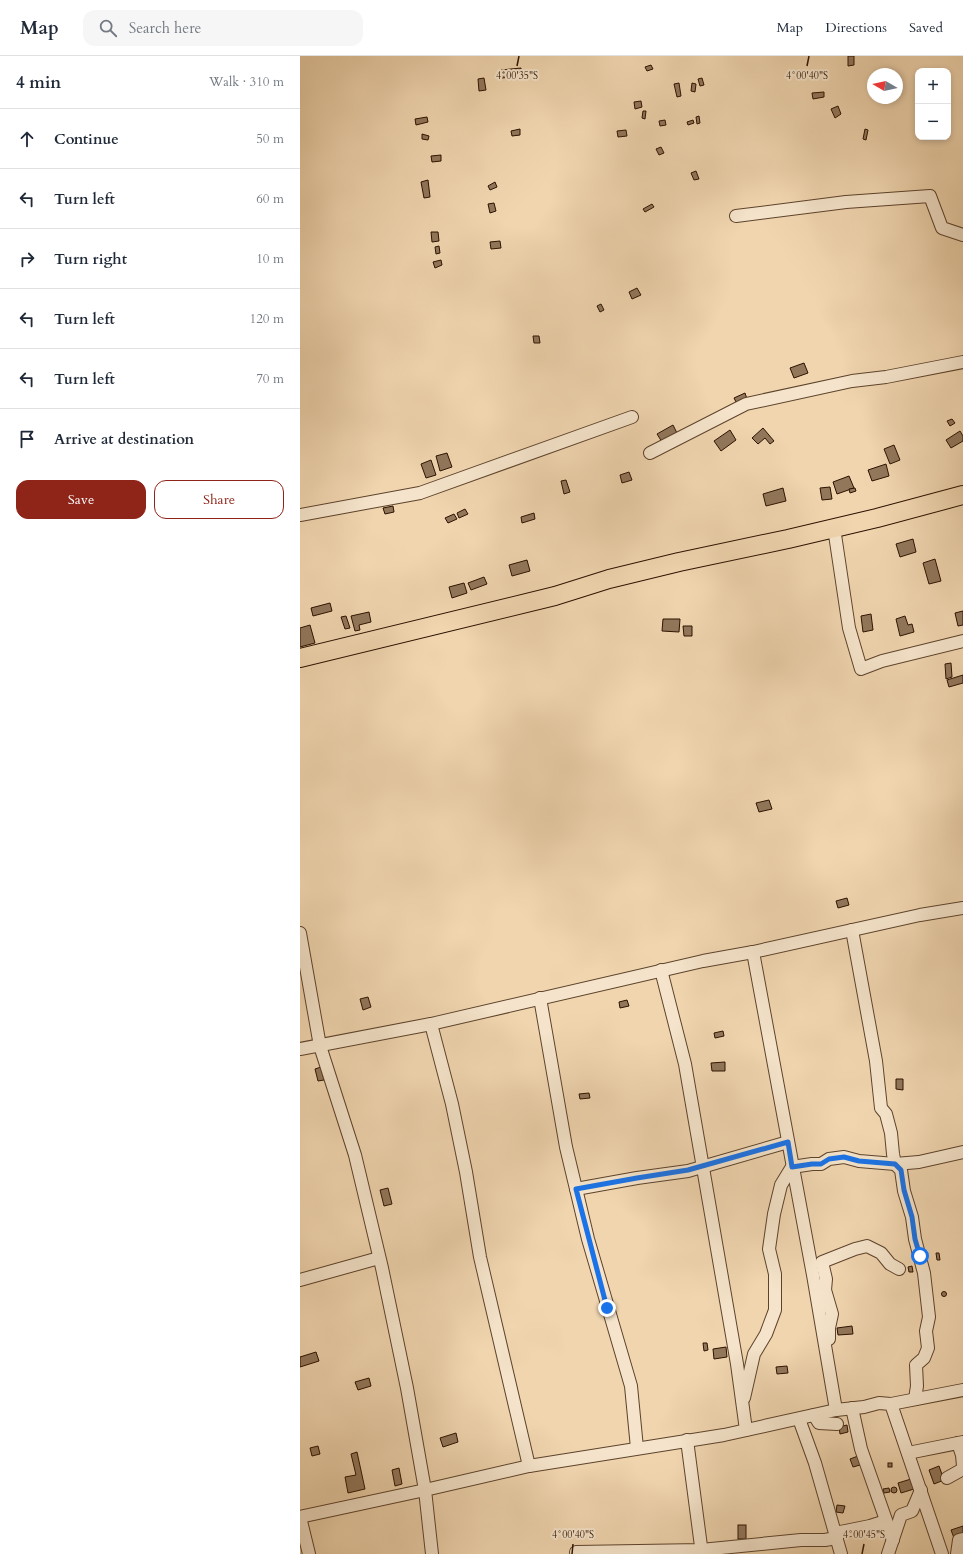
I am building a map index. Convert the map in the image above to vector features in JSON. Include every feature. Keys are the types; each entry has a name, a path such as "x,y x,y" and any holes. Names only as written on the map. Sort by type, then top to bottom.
{"highway":[{"path":"300,658 555,596 609,579 834,528 963,495"}],"street":[{"path":"736,216 846,202 930,196 942,228 963,235"},
{"path":"650,453 746,404 852,381 886,377 963,362"},
{"path":"300,515 420,493 632,417"},
{"path":"834,528 849,628 861,669 882,661 963,641"},
{"path":"300,1049 431,1024 661,970 753,952 920,915 963,908"},
{"path":"852,930 876,1060 881,1108 886,1114 891,1133 895,1164 901,1170 904,1190 912,1217 915,1239 924,1273 929,1317 926,1331 928,1348 924,1358 916,1365 917,1386 915,1399"},
{"path":"300,933 320,1046 355,1154 407,1388 425,1490 432,1554"},
{"path":"753,952 813,1275 836,1410"},
{"path":"661,970 685,1064 737,1364 746,1430"},
{"path":"540,998 566,1147 607,1308 631,1386 637,1448"},
{"path":"431,1024 452,1104 466,1172 480,1257 529,1466"},
{"path":"576,1189 688,1170 788,1142"},
{"path":"792,1167 821,1164 829,1159 844,1157 859,1161 895,1164 919,1162 963,1152"},
{"path":"743,1406 754,1354 766,1334 775,1310 775,1274 769,1249 774,1214 781,1185 792,1167"},
{"path":"833,1395 836,1384 829,1345 829,1328 832,1314 825,1290 826,1279 822,1262 867,1246 881,1253 890,1264 899,1269"},
{"path":"300,1280 379,1258"},
{"path":"309,1554 300,1517 529,1466 746,1430 836,1410 879,1403 891,1404 963,1390"},
{"path":"891,1404 942,1554"},
{"path":"852,1408 862,1428 870,1476 893,1540"},
{"path":"814,1415 819,1423 837,1424"},
{"path":"798,1419 814,1463 841,1554"},
{"path":"687,1440 702,1552"},
{"path":"908,1453 960,1443 963,1466"},
{"path":"947,1478 963,1469"},
{"path":"888,1554 901,1515 912,1510 921,1490"},
{"path":"836,1538 840,1532 886,1521"},
{"path":"576,1552 702,1552 801,1540 836,1538"},
{"path":"957,1554 960,1540 963,1540"}],"building":[{"path":"848,56 854,56 854,65 848,66"},
{"path":"651,65 653,69 647,71 645,67"},
{"path":"521,68 521,76 502,78 501,70"},
{"path":"484,78 486,90 479,91 478,79"},
{"path":"702,78 704,85 700,86 698,79"},
{"path":"679,83 681,96 677,97 674,84"},
{"path":"692,83 696,84 695,92 691,91"},
{"path":"824,92 824,97 813,99 812,93"},
{"path":"641,101 642,107 635,109 634,102"},
{"path":"838,106 841,114 835,118 831,109"},
{"path":"643,111 646,111 645,119 642,118"},
{"path":"699,116 700,123 697,124 696,117"},
{"path":"427,117 428,122 416,125 415,119"},
{"path":"665,120 666,125 660,126 659,121"},
{"path":"693,120 694,123 688,125 687,122"},
{"path":"520,129 520,135 512,136 511,131"},
{"path":"865,129 868,130 866,140 863,139"},
{"path":"626,130 627,136 618,137 617,131"},
{"path":"422,134 429,136 428,140 422,139"},
{"path":"661,147 664,153 659,155 656,149"},
{"path":"441,155 441,161 432,162 431,156"},
{"path":"696,171 699,179 694,180 691,173"},
{"path":"428,180 430,197 424,198 421,182"},
{"path":"495,182 497,187 490,190 488,186"},
{"path":"494,203 496,211 490,213 488,204"},
{"path":"652,204 654,207 645,212 643,209"},
{"path":"431,232 438,232 439,241 432,242"},
{"path":"500,241 501,248 491,249 490,242"},
{"path":"439,246 440,253 436,254 435,247"},
{"path":"441,260 442,265 435,268 433,262"},
{"path":"637,288 641,295 632,299 629,292"},
{"path":"601,304 604,310 600,312 597,306"},
{"path":"533,336 539,336 540,343 534,343"},
{"path":"804,363 808,373 794,378 790,368"},
{"path":"745,393 747,399 737,404 734,398"},
{"path":"952,419 955,423 950,426 947,421"},
{"path":"673,425 677,433 662,442 657,434"},
{"path":"763,428 774,441 770,444 765,438 758,444 752,438"},
{"path":"730,430 736,440 721,451 714,441"},
{"path":"960,431 963,436 963,441 951,448 946,440"},
{"path":"894,445 900,460 890,464 884,449"},
{"path":"447,453 452,467 440,471 436,456"},
{"path":"431,460 436,475 426,478 421,464"},
{"path":"886,464 889,476 872,481 868,470"},
{"path":"629,472 632,480 622,483 620,475"},
{"path":"849,476 854,488 837,494 833,482"},
{"path":"566,480 570,492 564,494 561,481"},
{"path":"830,487 832,499 822,500 820,488"},
{"path":"783,488 786,501 766,506 763,494"},
{"path":"855,488 856,491 850,493 849,489"},
{"path":"393,506 394,512 385,514 383,508"},
{"path":"465,509 468,514 459,518 457,513"},
{"path":"534,513 535,519 522,523 521,517"},
{"path":"454,514 457,519 448,523 445,518"},
{"path":"913,539 916,552 900,557 896,544"},
{"path":"935,559 941,581 929,584 923,563"},
{"path":"527,560 530,571 512,576 509,565"},
{"path":"484,577 487,584 471,590 468,583"},
{"path":"464,583 467,593 452,598 449,587"},
{"path":"330,603 332,611 313,616 311,608"},
{"path":"963,611 963,625 958,626 955,613"},
{"path":"369,612 371,622 359,625 360,630 355,631 351,616"},
{"path":"871,614 873,630 863,632 861,616"},
{"path":"346,616 350,628 345,629 341,617"},
{"path":"905,616 908,625 912,624 914,632 900,636 896,619"},
{"path":"663,619 680,619 679,632 662,631"},
{"path":"310,625 315,643 300,647 300,628"},
{"path":"683,626 692,626 692,636 684,636"},
{"path":"951,663 952,677 946,679 945,664"},
{"path":"963,675 963,683 949,687 947,680"},
{"path":"769,800 772,809 759,812 756,803"},
{"path":"847,898 849,905 838,908 836,901"},
{"path":"368,997 371,1007 363,1010 360,999"},
{"path":"627,1000 629,1006 620,1008 619,1002"},
{"path":"723,1031 724,1036 715,1038 714,1033"},
{"path":"725,1062 725,1071 712,1071 711,1063"},
{"path":"321,1067 324,1080 318,1081 315,1069"},
{"path":"896,1079 903,1079 903,1090 896,1089"},
{"path":"589,1093 590,1098 580,1099 579,1094"},
{"path":"388,1188 392,1204 384,1206 380,1190"},
{"path":"936,1253 939,1253 940,1260 937,1260"},
{"path":"912,1266 913,1272 909,1272 908,1267"},
{"path":"944,1291 947,1294 944,1297 941,1294"},
{"path":"852,1326 853,1334 838,1335 837,1328"},
{"path":"703,1343 707,1343 708,1350 704,1351"},
{"path":"726,1347 727,1357 714,1359 713,1349"},
{"path":"316,1352 319,1361 300,1367 300,1357"},
{"path":"787,1366 788,1373 777,1374 776,1367"},
{"path":"369,1378 371,1386 358,1390 355,1382"},
{"path":"847,1425 848,1432 840,1434 839,1427"},
{"path":"456,1433 458,1442 443,1447 440,1438"},
{"path":"318,1446 320,1454 312,1456 310,1448"},
{"path":"357,1452 365,1489 348,1493 345,1477 356,1475 351,1454"},
{"path":"858,1456 860,1465 853,1467 850,1459"},
{"path":"888,1463 892,1463 892,1467 888,1467"},
{"path":"939,1466 944,1480 934,1484 929,1470"},
{"path":"399,1468 402,1484 395,1486 392,1470"},
{"path":"911,1479 914,1489 901,1493 898,1483"},
{"path":"894,1487 897,1490 894,1493 891,1490"},
{"path":"889,1488 890,1492 884,1493 883,1489"},
{"path":"837,1505 845,1506 843,1513 836,1512"},
{"path":"738,1525 746,1525 746,1539 738,1539"},
{"path":"963,1526 963,1535 954,1538 951,1530"}],"route":[{"path":"607,1308 576,1189 688,1170 788,1142 792,1167 821,1164 829,1159 844,1157 859,1161 895,1164 901,1170 904,1190 912,1217 915,1239 920,1256"}]}
